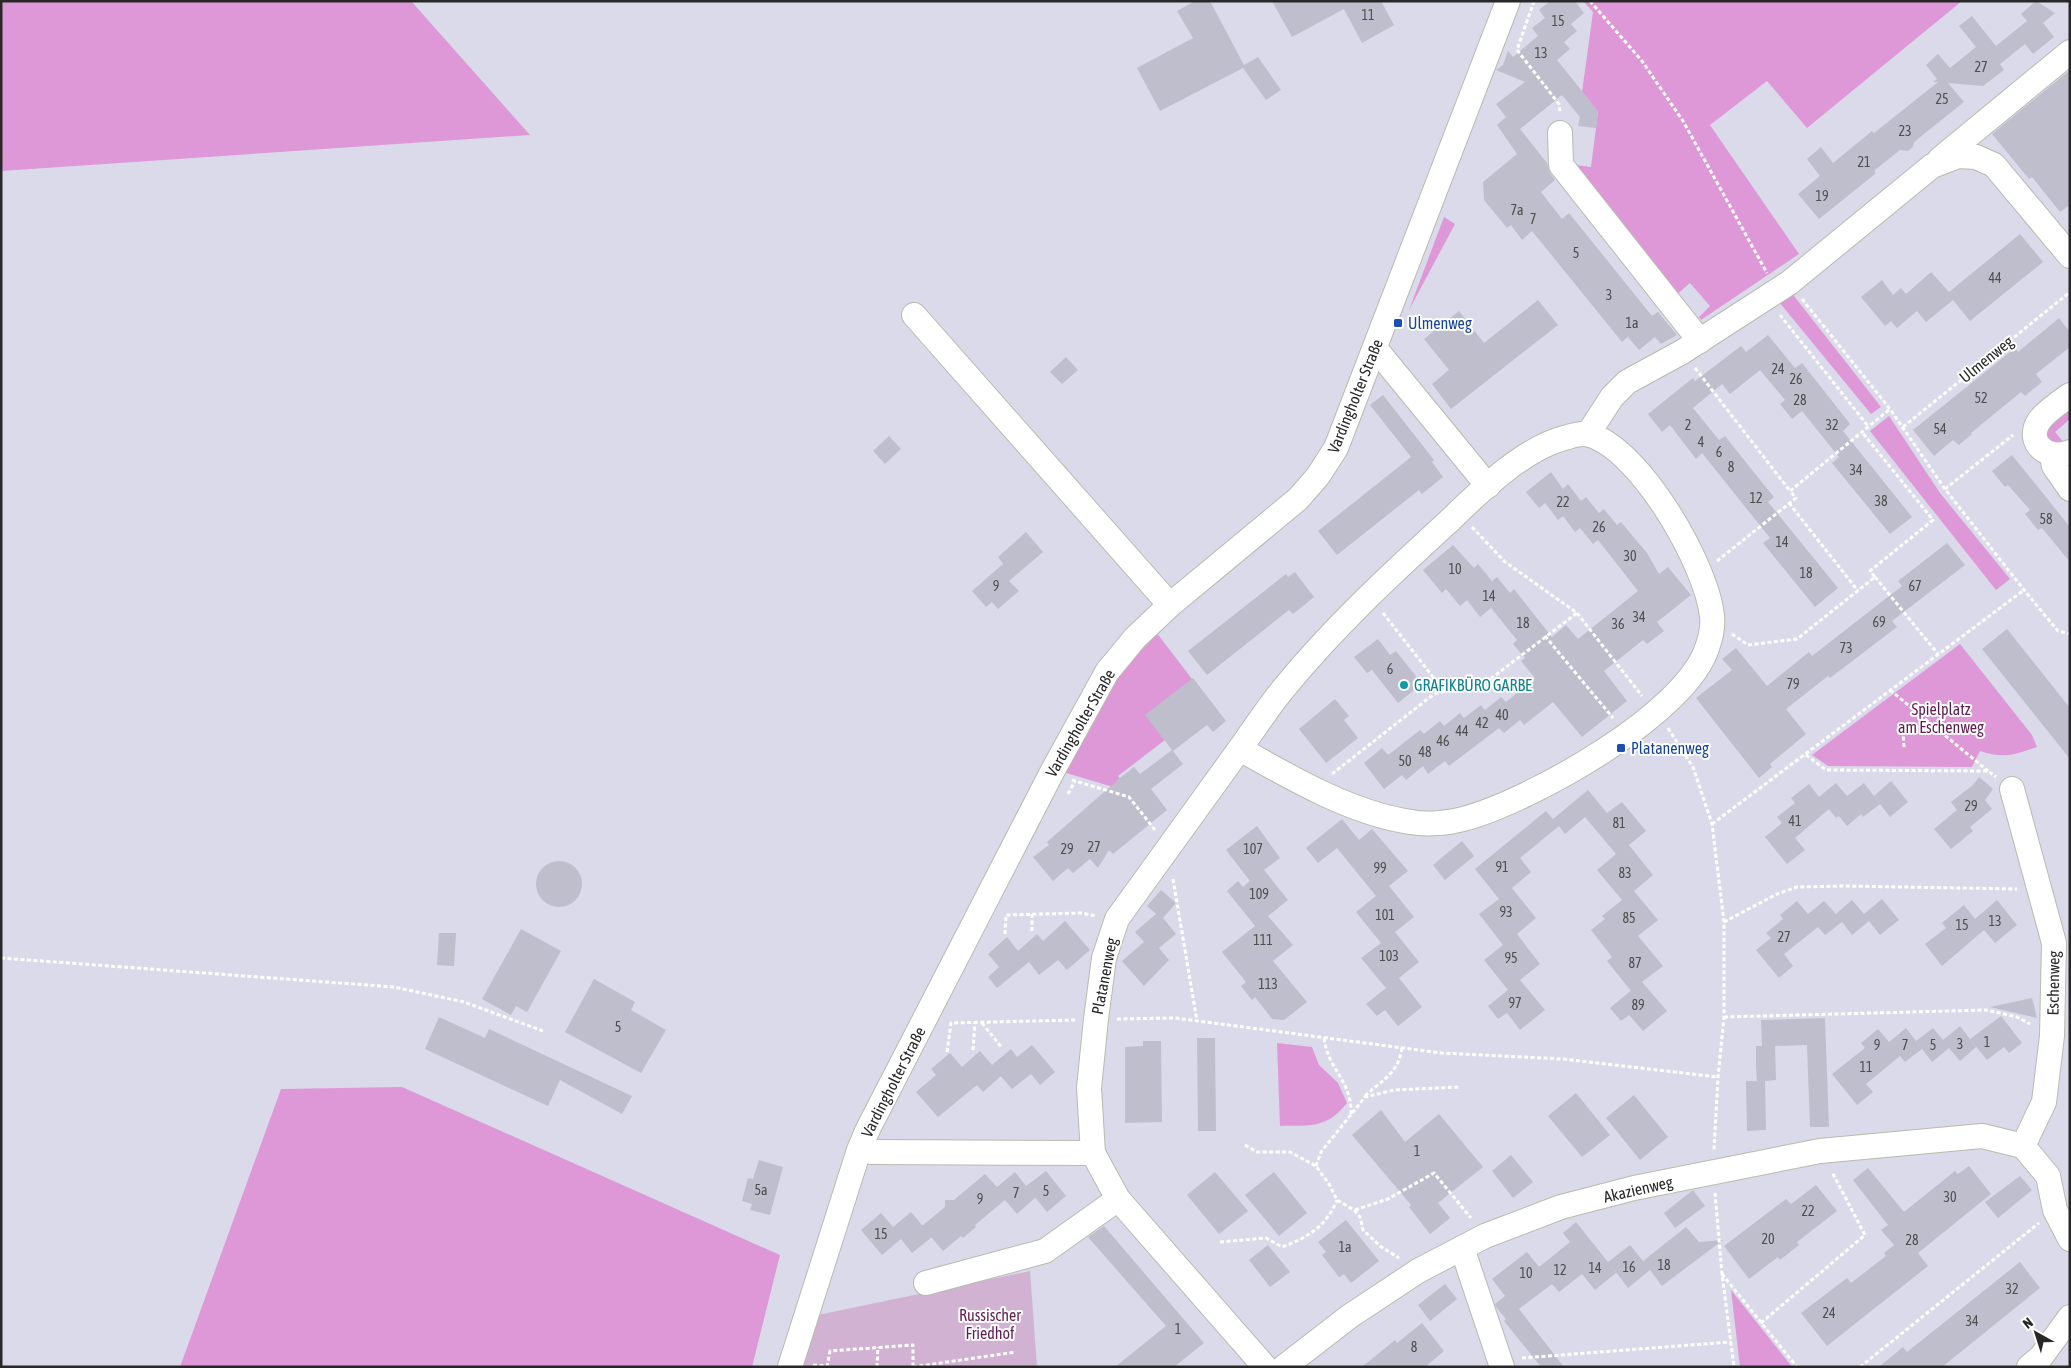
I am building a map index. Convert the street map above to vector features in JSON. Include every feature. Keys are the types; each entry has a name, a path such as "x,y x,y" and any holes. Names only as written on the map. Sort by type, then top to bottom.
{"street":[{"name":"Vardingholter Straße","path":"790,1367 867,1131 1052,772 1107,672 1135,638 1170,605 1298,499 1318,476 1336,448 1508,1"},
{"path":"1240,749 1295,780 1371,813 1414,823 1459,820 1504,806 1592,759 1627,735 1654,712 1696,670 1708,647 1713,620 1709,596 1701,574 1656,492 1637,468 1614,448 1588,434 1612,397 1627,382 1691,347 1778,291 2070,52"},
{"path":"1560,133 1561,165 1691,347"},
{"path":"1932,166 1958,156 1976,156 1994,166 2070,256"},
{"path":"914,315 1170,605"},
{"path":"1375,348 1488,486"},
{"path":"2070,395 2043,417 2038,423 2036,431 2039,446 2061,453 2054,466 2070,489"},
{"name":"Platanenweg","path":"1265,1367 1118,1198 1092,1153 1089,1088 1096,1019 1104,958 1117,919 1282,690 1326,638 1458,512 1522,459 1541,447 1566,437 1588,434"},
{"name":"Eschenweg","path":"2012,789 2054,943 2052,1036 2044,1102 2023,1146"},
{"name":"Akazienweg","path":"1284,1367 1350,1316 1418,1271 1485,1236 1561,1207 1634,1188 1820,1151 1982,1136 2023,1146"},
{"path":"2023,1146 2048,1176 2055,1210 2070,1238"},
{"path":"872,1152 1092,1153"},
{"path":"926,1283 1045,1251 1118,1198"},
{"path":"1462,1248 1501,1363"},
{"path":"2029,1367 2041,1357 2070,1317"}],"path":[{"path":"1534,1 1516,50 1559,104 1560,133"},
{"path":"1590,1 1642,61 1683,121 1778,291 1868,426"},
{"path":"1778,291 1890,409 1944,489 2024,590 2058,631 2070,634"},
{"name":"Ulmenweg","path":"1903,427 2070,292"},
{"path":"1691,347 1796,498 1701,574"},
{"path":"1790,491 1890,409"},
{"path":"1944,489 2015,433 2036,431"},
{"path":"1862,432 1933,520 1870,571 1938,654"},
{"path":"1789,503 1858,591"},
{"path":"1458,512 1505,562 1577,613 1675,738 1693,767 1712,824 1724,922 1724,1017 1714,1137 1714,1172 1722,1274 1734,1367"},
{"path":"1713,620 1748,645 1797,639 1875,576"},
{"path":"1712,824 2024,590"},
{"path":"1369,595 1444,691"},
{"path":"1314,788 1434,694 1489,680 1577,613"},
{"path":"1545,636 1627,735"},
{"path":"1890,690 2012,789"},
{"path":"1904,747 1903,732 1930,722"},
{"path":"1806,755 1826,770 1988,771"},
{"path":"1052,772 1064,778 1129,797 1168,848 1197,1021"},
{"path":"1724,922 1777,894 1797,887 1845,886 2040,890"},
{"path":"1004,934 1006,915 1081,913 1117,919"},
{"path":"1032,914 1032,933"},
{"path":"1,958 394,987 464,1002 542,1031"},
{"path":"1724,1017 1986,1010 2017,1017 2052,1036"},
{"path":"947,1052 951,1023 1176,1018 1441,1053 1563,1058 1718,1078"},
{"path":"973,1050 975,1022"},
{"path":"981,1022 1002,1048"},
{"path":"1324,1038 1329,1060 1344,1080 1349,1092 1351,1102 1350,1115"},
{"path":"1316,1166 1321,1152 1350,1115 1365,1097 1390,1075 1400,1062 1402,1048"},
{"path":"1365,1097 1394,1090 1459,1088"},
{"path":"1245,1145 1257,1152 1290,1152 1316,1166 1329,1184 1337,1200 1354,1210 1360,1217 1363,1230 1380,1246 1418,1271"},
{"path":"1761,1323 1865,1235 1820,1151"},
{"path":"1354,1210 1388,1199 1434,1173 1485,1236"},
{"path":"1220,1242 1266,1238 1282,1247 1300,1240 1318,1228 1331,1214 1337,1200"},
{"path":"1860,1367 2055,1210"},
{"path":"1722,1274 1797,1367"},
{"path":"1501,1363 1731,1342"},
{"path":"828,1367 830,1350 878,1346 913,1345 913,1367 1016,1352"},
{"path":"877,1367 878,1346"}],"green space":[{"path":"1,1 411,1 530,135 1,171"},
{"path":"1583,1 1962,1 1807,128 1767,81 1710,125 1799,254 1701,320 1699,317 1710,306 1690,283 1674,297 1576,165 1591,167 1598,112 1582,92 1593,12"},
{"path":"1444,217 1455,224 1409,310"},
{"path":"1787,287 1881,407 1871,414 1775,297"},
{"path":"2070,406 2070,419 2055,432 2065,444 2048,446 2044,431"},
{"path":"1889,416 1940,493 2010,579 1996,590 1870,431"},
{"path":"1156,632 1192,679 1165,740 1118,776 1130,792 1063,772 1114,676"},
{"name":"Spielplatz am Eschenweg","path":"1960,644 2032,735 2037,747 2009,755 1995,755 1980,751 1972,767 1828,766 1812,755"},
{"path":"1277,1043 1312,1047 1319,1065 1338,1083 1347,1103 1332,1117 1317,1124 1280,1126"},
{"path":"402,1087 780,1255 752,1367 180,1367 281,1089"},
{"name":"Russischer Friedhof","path":"1030,1271 1037,1367 793,1367 808,1317"},
{"path":"1731,1290 1792,1367 1740,1367"}],"building":[{"path":"1195,1 1210,1 1244,65 1258,57 1281,90 1266,100 1243,68 1160,111 1137,68 1193,38 1177,11"},
{"path":"1272,1 1381,1 1394,25 1362,43 1344,9 1292,37"},
{"path":"1550,1 1575,1 1584,13 1571,24 1577,31 1564,42 1570,49 1557,60 1598,111 1596,128 1578,126 1580,117 1562,95 1520,129 1547,163 1550,173 1555,180 1541,192 1562,219 1569,213 1652,316 1658,312 1677,335 1661,344 1655,337 1639,350 1628,337 1622,342 1532,231 1522,240 1511,225 1507,228 1484,200 1483,182 1517,154 1497,125 1506,117 1496,104 1525,82 1496,70 1503,65 1508,51 1513,57 1538,36 1532,28 1545,18 1539,10"},
{"path":"2036,1 2055,13 2043,23 2054,37 2033,54 2025,44 2000,64 2004,70 1983,86 1948,83 1964,102 1914,142 1913,147 1908,151 1900,150 1875,170 1875,174 1819,219 1798,194 1820,176 1807,159 1821,147 1833,163 1872,131 1874,133 1938,82 1933,82 1937,79 1926,65 1938,54 1950,68 1976,47 1959,26 1972,16 1996,46 2027,21 2021,14"},
{"path":"2070,70 2070,205 2060,212 2032,177 2029,179 1992,134"},
{"path":"2020,234 2043,262 1970,321 1953,300 1926,322 1917,311 1897,328 1891,321 1885,326 1861,297 1882,280 1893,295 1901,288 1906,294 1931,272 1949,292"},
{"path":"1538,300 1558,325 1451,409 1432,384 1449,370 1424,339 1459,311 1484,343"},
{"path":"2059,318 2070,332 2070,347 2036,374 2042,382 2025,396 2021,392 1959,445 1953,440 1934,456 1913,430 2015,348 2018,352"},
{"path":"1768,335 1795,368 1802,363 1825,392 1850,424 1843,431 1912,517 1890,534 1832,463 1839,457 1802,411 1792,419 1780,404 1785,400 1760,370 1730,394 1722,384 1693,408 1719,440 1725,436 1774,497 1768,502 1838,588 1815,607 1763,543 1770,538 1702,453 1696,459 1670,425 1662,432 1648,414 1693,378 1695,381 1741,346 1746,352"},
{"path":"1066,357 1078,370 1062,384 1050,372"},
{"path":"1383,395 1434,460 1432,462 1443,477 1422,494 1419,490 1337,555 1318,531 1411,457 1370,405"},
{"path":"889,436 901,449 885,464 873,451"},
{"path":"2012,455 2070,527 2070,562 2042,528 2038,530 2025,514 2030,510 2008,485 2005,487 1992,471"},
{"path":"1551,472 1563,489 1568,484 1581,501 1586,497 1599,513 1604,509 1617,525 1621,522 1647,553 1659,574 1668,567 1691,595 1657,622 1664,631 1647,644 1643,640 1604,671 1627,701 1582,737 1553,702 1524,725 1520,720 1504,733 1499,728 1449,766 1445,761 1428,774 1423,766 1406,780 1402,775 1384,789 1364,763 1382,748 1388,755 1420,730 1424,734 1440,721 1444,726 1460,713 1464,718 1481,705 1485,710 1501,697 1506,702 1535,678 1521,661 1525,658 1513,644 1517,640 1491,608 1480,617 1467,600 1460,606 1446,589 1442,593 1423,570 1453,545 1474,568 1478,564 1492,581 1497,577 1510,593 1514,589 1552,637 1566,625 1578,639 1638,591 1598,540 1593,544 1580,528 1575,532 1563,516 1558,520 1545,503 1539,508 1526,492"},
{"path":"1026,532 1043,552 1009,581 1019,591 998,609 992,602 986,607 972,591 1003,564 998,557"},
{"path":"1947,543 1965,565 1892,621 1897,627 1830,678 1828,676 1786,709 1806,734 1770,764 1772,767 1759,778 1696,698 1732,670 1722,659 1736,648 1767,686 1809,652 1812,656 1902,586 1898,581"},
{"path":"1295,572 1314,597 1293,614 1289,610 1207,675 1188,651 1286,574 1288,577"},
{"path":"2007,629 2070,708 2070,759 1982,649"},
{"path":"1378,639 1390,655 1396,651 1422,684 1398,703 1372,670 1367,673 1354,657"},
{"path":"1193,678 1226,721 1213,732 1207,725 1173,751 1183,764 1151,789 1167,810 1113,854 1109,850 1098,868 1090,859 1073,873 1068,868 1053,881 1033,857 1049,845 1047,842 1134,767 1140,774 1172,750 1145,715"},
{"path":"1335,699 1349,716 1344,720 1358,738 1326,763 1299,729"},
{"path":"1979,777 1993,789 1985,800 1992,809 1970,827 1973,831 1951,849 1934,829 1957,810 1951,802 1973,785"},
{"path":"1891,781 1908,802 1890,817 1874,796"},
{"path":"1836,783 1847,796 1864,783 1880,804 1863,817 1861,814 1847,826 1839,816 1836,818 1829,809 1795,838 1805,850 1787,864 1765,837 1782,823 1777,817 1795,803 1791,798 1809,784 1819,797"},
{"path":"1588,790 1607,813 1622,802 1646,831 1629,845 1653,875 1634,891 1658,920 1638,936 1663,966 1642,982 1667,1011 1643,1031 1629,1015 1621,1021 1610,1008 1631,991 1607,961 1612,957 1591,930 1605,919 1602,916 1622,900 1597,870 1616,854 1585,817 1565,834 1559,826 1520,858 1531,872 1512,888 1536,918 1517,934 1540,964 1520,980 1545,1010 1520,1030 1507,1013 1498,1019 1488,1006 1508,990 1484,960 1503,945 1479,914 1499,899 1475,869 1546,811 1553,819"},
{"path":"1342,819 1359,840 1372,829 1408,871 1389,886 1414,917 1395,932 1419,962 1399,978 1422,1007 1398,1026 1385,1010 1377,1016 1366,1004 1386,988 1361,958 1381,943 1356,912 1376,896 1337,848 1318,863 1306,848"},
{"path":"1257,826 1280,858 1264,870 1288,900 1268,916 1293,945 1273,961 1307,1002 1284,1020 1272,1019 1255,997 1252,1000 1241,986 1246,982 1222,952 1255,926 1227,891 1238,881 1243,887 1250,881 1226,850"},
{"path":"1462,841 1474,856 1445,880 1433,865"},
{"path":"559,861 572,865 578,871 582,884 578,897 572,903 559,907 546,903 540,897 536,884 540,871 546,865"},
{"path":"1161,890 1176,903 1163,918 1176,934 1159,948 1169,960 1144,986 1122,961 1144,942 1135,932 1156,914 1147,906"},
{"path":"1882,899 1899,920 1880,935 1869,921 1852,935 1842,922 1825,935 1818,927 1784,954 1793,966 1779,978 1756,950 1771,938 1766,933 1783,919 1780,915 1797,901 1808,914 1824,901 1836,914 1852,900 1864,914"},
{"path":"1997,900 2017,925 1995,943 1984,930 1942,966 1925,944 1946,928 1942,923 1964,905 1975,919"},
{"path":"1065,921 1090,950 1067,970 1058,960 1039,975 1029,962 997,988 988,977 999,967 988,954 1007,937 1018,951 1037,934 1043,941"},
{"path":"521,929 561,951 527,1012 516,1006 511,1015 482,999"},
{"path":"439,933 456,933 454,966 437,965"},
{"path":"594,979 635,1002 631,1010 666,1030 641,1073 565,1032"},
{"path":"2032,998 2037,1018 1990,1007"},
{"path":"2001,1016 2022,1043 2009,1053 2004,1047 1987,1060 1970,1039"},
{"path":"439,1017 485,1038 489,1029 632,1096 622,1114 560,1080 548,1106 425,1049"},
{"path":"1825,1018 1829,1127 1810,1127 1807,1045 1775,1046 1776,1080 1765,1081 1766,1130 1747,1131 1746,1081 1757,1081 1756,1046 1762,1046 1761,1020"},
{"path":"1960,1026 1976,1047 1960,1061 1949,1048 1932,1062 1916,1041 1933,1028 1943,1040"},
{"path":"1906,1028 1922,1049 1905,1062 1900,1056 1866,1084 1873,1092 1857,1105 1832,1074 1865,1048 1861,1043 1878,1029 1889,1042"},
{"path":"1197,1038 1215,1038 1216,1131 1198,1131"},
{"path":"1143,1041 1161,1041 1162,1122 1125,1123 1125,1047 1143,1046"},
{"path":"1032,1045 1055,1072 1040,1085 1031,1074 1012,1089 1001,1076 983,1092 977,1085 938,1117 916,1092 936,1075 931,1069 950,1053 962,1067 980,1051 992,1065 1011,1049 1017,1057"},
{"path":"1576,1093 1610,1135 1582,1157 1548,1116"},
{"path":"1634,1095 1668,1137 1640,1160 1606,1118"},
{"path":"1381,1110 1405,1142 1439,1114 1483,1167 1438,1203 1450,1218 1430,1234 1409,1207 1411,1205 1352,1135"},
{"path":"1511,1155 1533,1182 1513,1198 1492,1171"},
{"path":"759,1160 783,1167 770,1215 750,1210 752,1204 742,1201 748,1178 753,1179"},
{"path":"1969,1166 1991,1194 1918,1253 1928,1266 1827,1346 1801,1313 1847,1278 1851,1283 1886,1256 1884,1253 1894,1245 1881,1230 1888,1225 1853,1180 1868,1168 1904,1212 1955,1171 1958,1174"},
{"path":"1046,1171 1066,1196 1047,1212 1029,1190 1035,1198 1017,1214 1005,1200 975,1225 976,1227 963,1238 961,1236 943,1251 922,1226 945,1207 945,1200 954,1200 985,1174 997,1187 1015,1172 1026,1186"},
{"path":"1215,1172 1248,1211 1219,1234 1187,1195"},
{"path":"1274,1172 1307,1213 1279,1236 1245,1195"},
{"path":"2020,1176 2032,1190 1998,1218 1985,1202"},
{"path":"1816,1185 1837,1211 1797,1242 1799,1245 1780,1260 1778,1257 1749,1279 1724,1246 1786,1199 1791,1204"},
{"path":"1693,1190 1705,1206 1675,1228 1664,1213"},
{"path":"911,1212 932,1237 912,1253 901,1239 882,1255 861,1230 881,1213 893,1227"},
{"path":"1346,1220 1379,1261 1351,1283 1344,1274 1339,1277 1322,1255 1326,1252 1318,1242"},
{"path":"1576,1222 1608,1262 1630,1245 1643,1261 1686,1227 1699,1242 1723,1240 1662,1286 1650,1270 1628,1288 1612,1267 1616,1273 1595,1290 1582,1274 1559,1292 1552,1284 1519,1309 1564,1367 1541,1367 1504,1321 1506,1319 1496,1307 1495,1304 1505,1296 1492,1279 1527,1252 1539,1267 1570,1242 1563,1233"},
{"path":"1104,1226 1204,1343 1174,1367 1115,1367 1166,1326 1088,1237"},
{"path":"1268,1245 1290,1272 1270,1287 1249,1260"},
{"path":"2020,1262 2040,1288 1942,1367 1879,1367 1903,1347 1907,1352"},
{"path":"1445,1284 1457,1299 1430,1321 1418,1305"},
{"path":"1422,1323 1444,1351 1425,1367 1362,1367 1395,1340 1397,1343"}],"place":[{"name":"Ulmenweg","path":"1398,323"},
{"name":"GRAFIKBÜRO GARBE","path":"1404,685"},
{"name":"Platanenweg","path":"1621,748"}]}
